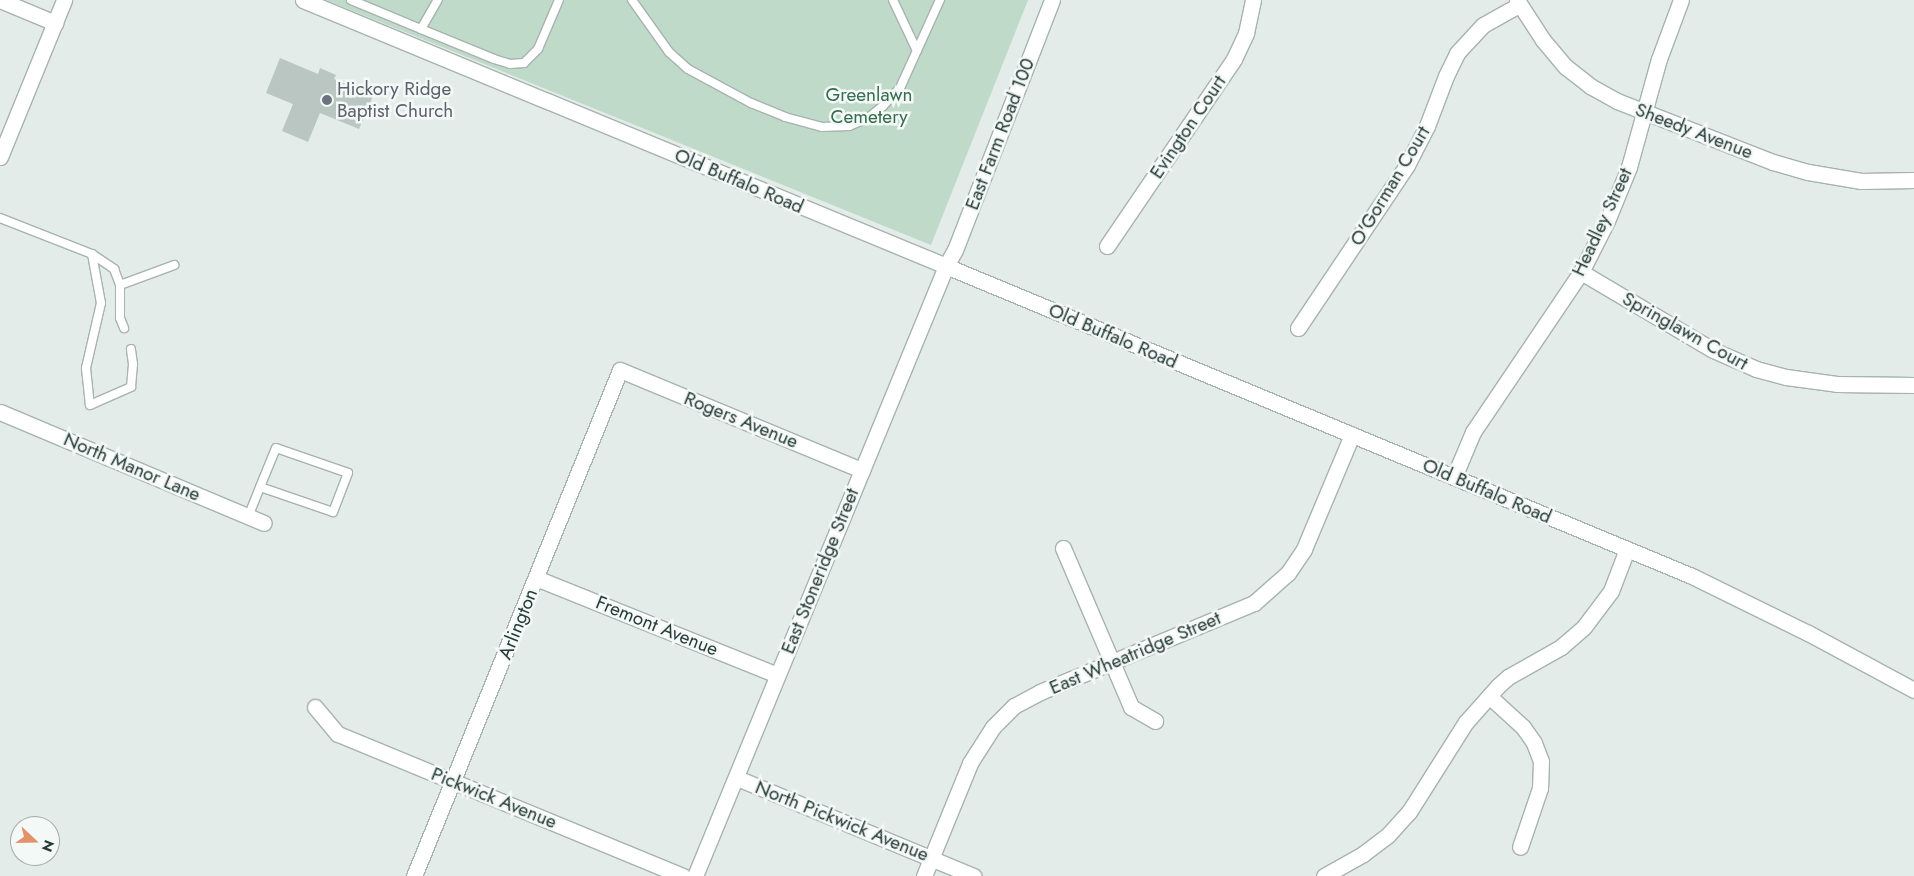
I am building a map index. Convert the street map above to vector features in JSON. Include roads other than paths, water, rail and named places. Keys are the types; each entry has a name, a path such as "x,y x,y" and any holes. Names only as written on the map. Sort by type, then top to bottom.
{"street":[{"path":"0,0 55,23"},
{"path":"0,157 64,0"},
{"name":"Old Buffalo Road","path":"304,0 1718,588 1914,690"},
{"name":"East Farm Road 100","path":"946,266 954,250 1052,0"},
{"name":"Evington Court","path":"1107,246 1234,59 1246,34 1254,0"},
{"name":"Headley Street","path":"1454,477 1473,432 1581,272 1619,194 1646,112 1659,58 1681,0"},
{"name":"Sheedy Avenue","path":"1518,3 1556,56 1578,77 1604,94 1773,162 1808,172 1861,181 1914,180"},
{"name":"O'Gorman Court","path":"1298,328 1408,165 1428,126 1446,76 1457,53 1484,25 1518,3"},
{"name":"East Stoneridge Street","path":"695,876 737,778 946,266"},
{"name":"Springlawn Court","path":"1581,272 1713,350 1756,369 1786,377 1837,384 1914,385"},
{"name":"Rogers Avenue","path":"620,370 862,470"},
{"name":"Arlington","path":"414,876 620,370"},
{"name":"North Manor Lane","path":"0,412 264,523"},
{"name":"East Wheatridge Street","path":"924,876 973,757 992,727 1014,706 1040,692 1254,603 1277,584 1304,549 1352,435"},
{"path":"1063,548 1131,708 1155,721"},
{"path":"1324,876 1363,854 1388,835 1410,812 1466,722 1508,677 1561,647 1584,627 1611,591 1627,550"},
{"name":"Fremont Avenue","path":"536,578 778,675"},
{"path":"1489,696 1523,726 1534,743 1541,761 1540,788 1520,847"},
{"name":"Pickwick Avenue","path":"314,708 338,734 683,876"},
{"name":"North Pickwick Avenue","path":"737,778 974,876"}],"lane":[{"path":"351,0 510,64 524,63 538,49 559,0"},
{"path":"421,29 438,0"},
{"path":"632,0 669,52 688,69 751,103 785,117 822,126 849,126 868,118 883,106 900,88 940,0"},
{"path":"893,0 918,51"},
{"path":"0,218 92,254 114,269 120,285 120,318 124,328"},
{"path":"92,254 101,303 86,368 90,406 130,387 134,364 131,349"},
{"path":"120,285 174,266"},
{"path":"248,517 260,487 276,448 348,474 334,512 260,487"}],"place":[{"name":"Hickory Ridge Baptist Church","path":"327,100"}],"park label":[{"name":"Greenlawn Cemetery","path":"869,106"}]}
